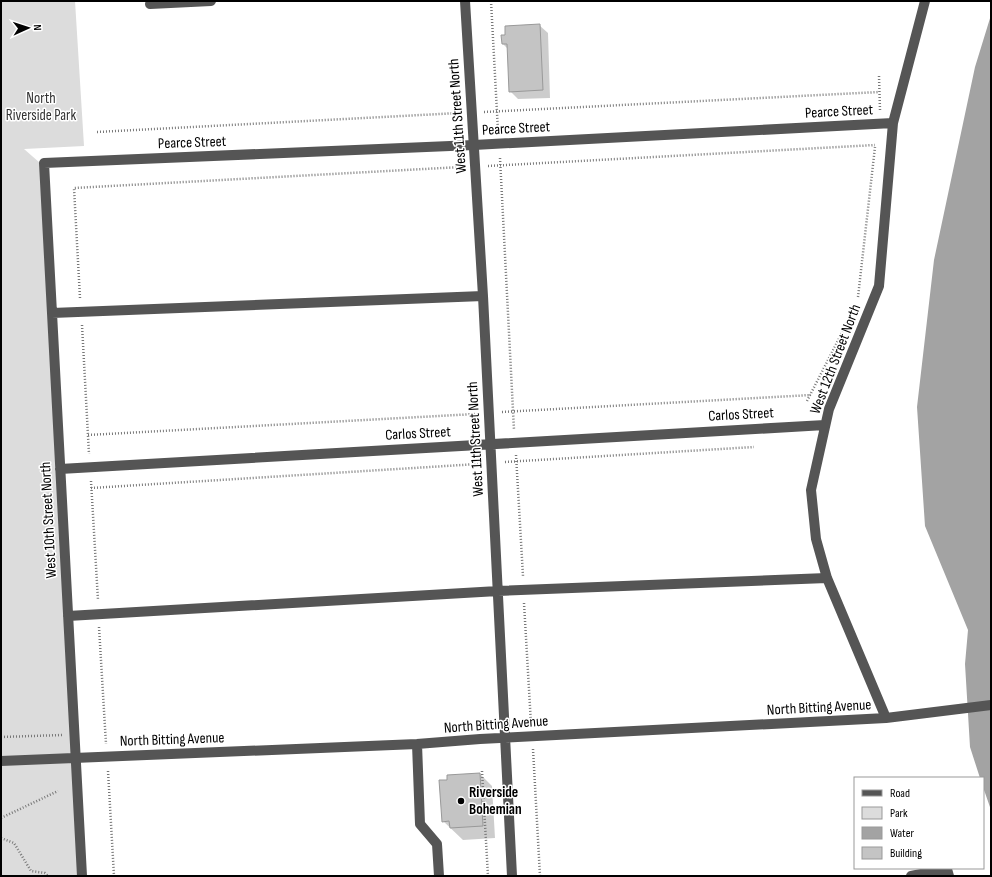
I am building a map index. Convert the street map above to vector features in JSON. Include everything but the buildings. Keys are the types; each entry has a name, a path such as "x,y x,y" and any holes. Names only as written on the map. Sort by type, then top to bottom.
{"street":[{"path":"150,4 211,1"},
{"name":"West 11th Street North","path":"465,1 491,444 512,876"},
{"name":"West 12th Street North","path":"886,718 827,578 816,539 811,490 829,409 879,286 892,123 925,1"},
{"name":"Pearce Street","path":"44,163 474,145 892,123"},
{"name":"West 10th Street North","path":"44,163 82,876"},
{"path":"52,313 483,296"},
{"name":"Carlos Street","path":"60,469 825,425"},
{"path":"68,616 498,591 827,578"},
{"name":"North Bitting Avenue","path":"1,761 418,744 886,718 991,705"},
{"path":"418,744 420,824 437,844 439,876"},
{"path":"911,876 948,872"}],"path":[{"path":"858,301 880,108 879,76"},
{"path":"97,132 880,92"},
{"path":"74,188 114,876"},
{"path":"807,402 851,315"},
{"path":"88,435 811,395"},
{"path":"91,488 754,447"},
{"path":"1,737 74,735"},
{"path":"482,771 488,876"},
{"path":"1,818 58,791"},
{"path":"1,838 14,843 31,871 45,873 48,876"}],"green space":[{"name":"North Riverside Park","path":"1,1 75,1 84,146 24,149 40,163 82,876 1,876"}],"water":[{"path":"991,15 991,810 984,790 984,777 980,777 970,747 965,664 968,630 925,526 917,407 934,260 975,67"}],"place":[{"name":"Riverside Bohemian","path":"461,801"}]}
